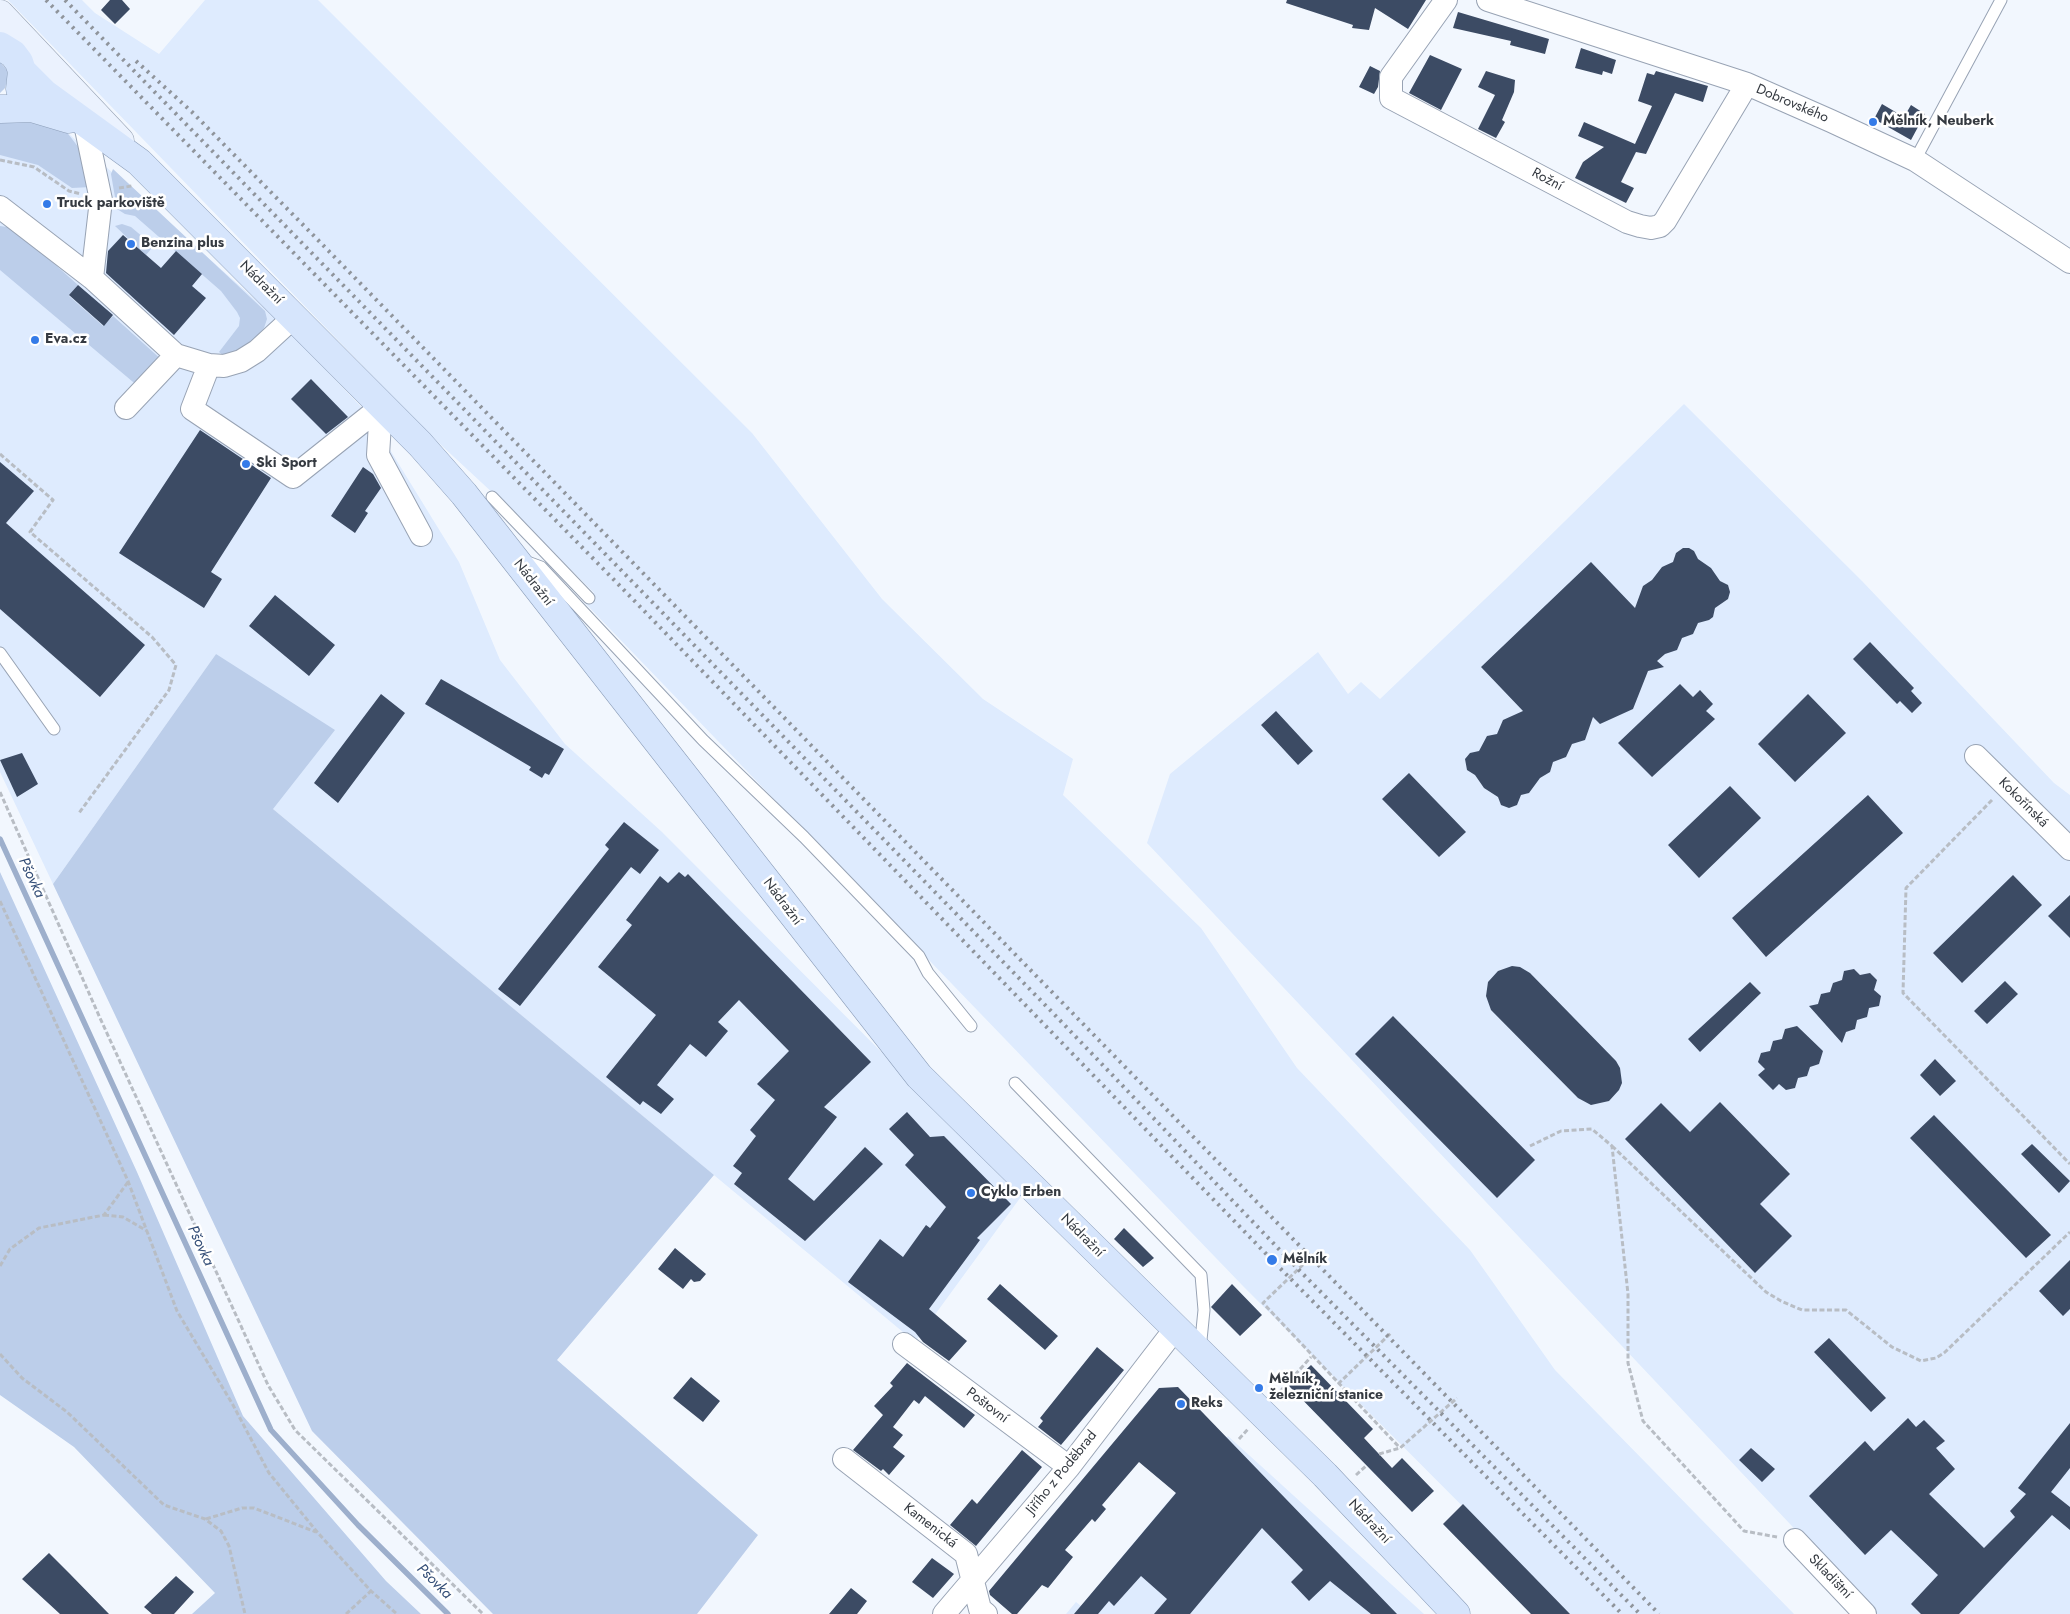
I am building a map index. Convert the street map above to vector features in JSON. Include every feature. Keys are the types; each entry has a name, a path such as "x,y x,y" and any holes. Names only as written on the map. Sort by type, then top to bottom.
{"main road":[{"name":"Nádražní","path":"0,46 13,54 22,71 33,84 86,124 294,316 381,407 420,444 452,480 514,558 918,1076 1325,1475 1456,1614"},
{"path":"0,109 15,98 20,90 22,71"},
{"name":"Nádražní","path":"0,109 32,108 86,124"}],"street":[{"name":"Rožní","path":"1446,0 1391,77 1391,98 1618,217 1640,226 1651,228 1660,226 1666,221 1747,84"},
{"name":"Dobrovského","path":"1488,0 1747,84 1915,160 2070,262"},
{"name":"Nádražní","path":"0,14 75,91 140,174"},
{"path":"86,124 101,200 92,278"},
{"path":"0,207 92,278 176,355 209,365 224,366 241,361 257,351 294,316"},
{"path":"126,408 176,355"},
{"path":"209,365 192,409 293,477 381,407"},
{"path":"381,407 378,455 421,535"},
{"name":"Kokořínská","path":"1976,756 2070,849"},
{"name":"Jiřího z Poděbrad","path":"944,1614 1069,1467 1175,1329"},
{"name":"Poštovní","path":"904,1344 1069,1467"},
{"name":"Kamenická","path":"844,1459 966,1554 980,1609 986,1614"},
{"name":"Skladištní","path":"1794,1540 1865,1614"}],"lane":[{"path":"1915,160 2001,0"},
{"path":"492,497 589,598"},
{"path":"514,558 534,540"},
{"path":"514,558 541,566 702,740 804,837 919,956 928,973 971,1026"},
{"path":"0,653 54,729"},
{"path":"1015,1083 1201,1276 1204,1310 1200,1353"}],"path":[{"path":"0,160 34,167 69,191 84,193"},
{"path":"113,189 140,174"},
{"path":"0,454 53,500 30,532 152,637 176,665 169,690 79,814"},
{"path":"2006,785 1906,888 1903,993 2070,1164"},
{"path":"0,792 100,1018 268,1385 295,1430 483,1614"},
{"path":"0,901 128,1181 177,1311 269,1473 318,1533 371,1591 397,1614"},
{"path":"1530,1146 1561,1131 1592,1129 1766,1292 1781,1302 1802,1310 1846,1310 1892,1347 1921,1361 1936,1358 1944,1353 2070,1232"},
{"path":"1612,1146 1628,1294 1628,1363 1643,1421 1744,1531 1794,1540"},
{"path":"104,1214 128,1181"},
{"path":"0,1266 10,1249 39,1228 104,1214 123,1217 147,1232"},
{"path":"1314,1254 1263,1303 1311,1356 1400,1448"},
{"path":"1338,1384 1392,1332"},
{"path":"0,1354 22,1378 68,1412 164,1505 205,1519 221,1531 229,1546 245,1614"},
{"path":"1272,1401 1311,1356"},
{"path":"1379,1454 1400,1448 1457,1398"},
{"path":"205,1519 242,1508 254,1508 318,1533"},
{"path":"346,1614 371,1591"}],"shaded area":[{"path":"8,0 82,0 95,13 159,54 205,0 318,0 752,433 882,599 983,699 1073,759 1063,795 1201,928 1297,1068 1470,1250 1555,1370 1794,1614 1570,1614 1242,1285 584,602 594,593 523,521 427,432"},
{"path":"0,62 7,70 8,76 5,88 0,93"},
{"path":"6,115 65,130 83,153 91,187 72,188 38,165 0,155 0,117"},
{"path":"0,117 60,126 277,319 368,414 459,562 500,660 565,744 662,832 1023,1194 915,1342 273,809 216,654 53,884 0,772"},
{"path":"113,169 265,311 267,319 264,328 253,342 240,351 224,356 219,352 239,326 240,318 237,312 221,291 135,216 125,214 117,209 111,174"},
{"path":"122,224 131,227 150,243 151,249 146,255 115,226"},
{"path":"0,226 14,228 78,285 69,296 103,326 113,316 163,361 139,387 0,270"},
{"path":"1684,404 1862,581 2054,783 2070,795 2070,1614 1875,1614 1147,843 1170,774 1318,652 1348,694 1361,682 1380,699 1505,580"},
{"path":"216,654 335,730 273,809 714,1175 557,1360 758,1535 697,1614 493,1614 312,1431 53,884"},
{"path":"0,872 137,1172 243,1416 386,1581 421,1614 192,1614 215,1593 74,1447 0,1395"},
{"path":"1228,1436 1424,1614 1066,1614 1076,1602 1081,1606 1202,1461"}],"building":[{"path":"110,0 122,0 130,9 115,24 101,10"},
{"path":"1287,0 1426,0 1408,29 1375,8 1369,30 1352,28 1353,25 1286,3"},
{"path":"1458,12 1549,39 1545,54 1510,45 1511,41 1453,28"},
{"path":"1581,48 1616,60 1612,74 1603,71 1602,75 1575,68"},
{"path":"1430,55 1462,69 1441,110 1409,93"},
{"path":"1370,66 1380,71 1378,87 1374,94 1359,87"},
{"path":"1486,71 1515,80 1514,92 1502,120 1505,122 1496,138 1478,129 1495,95 1478,87"},
{"path":"1656,71 1708,86 1703,102 1675,93 1646,154 1636,152 1621,182 1634,188 1626,203 1575,178 1583,162 1604,147 1578,136 1584,122 1635,144 1652,106 1638,101 1647,73 1654,75"},
{"path":"1882,104 1904,117 1911,105 1925,114 1911,140 1874,119"},
{"path":"123,235 161,268 176,251 202,274 192,286 206,298 174,335 106,273 108,251"},
{"path":"78,285 113,315 104,326 69,295"},
{"path":"311,379 348,417 326,434 291,399"},
{"path":"200,430 271,478 211,572 222,579 204,608 119,553"},
{"path":"0,462 34,491 6,523 145,645 100,697 0,609"},
{"path":"363,467 373,474 381,488 365,511 368,513 355,533 331,516"},
{"path":"1683,548 1689,548 1694,551 1698,559 1711,568 1720,581 1728,585 1730,592 1728,599 1715,608 1713,617 1698,623 1693,634 1682,638 1677,650 1665,654 1657,661 1664,667 1648,671 1633,709 1600,724 1593,717 1585,740 1572,744 1566,757 1553,762 1550,772 1540,778 1529,793 1521,795 1517,805 1509,808 1501,805 1498,797 1484,788 1475,775 1467,770 1465,759 1470,753 1479,751 1487,736 1497,734 1503,720 1523,711 1481,667 1591,562 1635,608 1643,586 1652,580 1662,567 1673,562 1676,553"},
{"path":"275,595 335,645 309,676 249,626"},
{"path":"1870,642 1914,688 1911,691 1922,703 1912,713 1900,701 1897,704 1853,659"},
{"path":"441,679 564,749 549,775 545,773 542,778 529,770 531,767 425,704"},
{"path":"1680,684 1693,697 1700,690 1713,704 1706,711 1715,719 1652,777 1618,743"},
{"path":"381,694 405,713 338,803 314,783"},
{"path":"1808,694 1846,733 1795,782 1758,744"},
{"path":"1276,711 1313,751 1298,765 1261,725"},
{"path":"22,753 38,784 17,797 0,760"},
{"path":"1409,773 1466,832 1439,857 1382,799"},
{"path":"1730,786 1761,818 1699,878 1668,845"},
{"path":"1868,795 1903,833 1766,957 1732,918"},
{"path":"624,822 659,850 640,874 631,867 520,1006 498,989 609,849 605,845"},
{"path":"679,872 685,877 688,874 871,1062 824,1107 837,1117 788,1179 814,1201 865,1147 883,1164 805,1241 734,1184 742,1173 733,1166 756,1136 750,1130 775,1100 757,1084 789,1051 739,1000 718,1022 728,1031 706,1057 690,1044 657,1085 674,1099 661,1114 643,1101 640,1105 606,1077 656,1015 598,967 632,925 626,920 660,876 668,883"},
{"path":"2013,875 2042,905 1962,983 1933,953"},
{"path":"2070,895 2070,938 2048,916"},
{"path":"1512,966 1520,967 1530,973 1616,1061 1620,1068 1622,1083 1619,1090 1609,1101 1591,1105 1578,1098 1491,1010 1486,996 1488,982 1498,971"},
{"path":"1854,969 1860,975 1870,973 1877,980 1874,990 1881,996 1879,1006 1869,1008 1867,1017 1857,1020 1855,1029 1846,1032 1842,1043 1809,1006 1818,1004 1821,994 1830,992 1833,983 1842,980 1844,971"},
{"path":"2005,981 2018,994 1987,1024 1974,1011"},
{"path":"1750,982 1761,993 1700,1052 1688,1039"},
{"path":"1393,1016 1535,1160 1497,1198 1355,1054"},
{"path":"1797,1026 1823,1051 1819,1064 1810,1067 1807,1076 1798,1078 1795,1088 1786,1090 1779,1084 1773,1090 1758,1075 1765,1069 1758,1062 1761,1053 1770,1051 1773,1041 1782,1039 1785,1029"},
{"path":"1935,1059 1956,1081 1940,1096 1920,1075"},
{"path":"1720,1102 1790,1174 1760,1204 1792,1236 1755,1273 1625,1139 1661,1103 1690,1132"},
{"path":"907,1112 930,1137 944,1136 1011,1204 977,1238 980,1240 929,1309 967,1341 949,1361 923,1342 915,1332 848,1282 880,1239 903,1257 926,1225 930,1228 946,1207 905,1165 914,1155 889,1129"},
{"path":"1934,1115 2051,1235 2026,1258 1910,1138"},
{"path":"2032,1144 2070,1181 2059,1193 2021,1154"},
{"path":"1124,1228 1154,1258 1143,1267 1114,1239"},
{"path":"675,1248 706,1274 700,1281 694,1282 691,1279 683,1289 658,1269"},
{"path":"2070,1260 2070,1309 2063,1316 2039,1291"},
{"path":"1000,1284 1058,1336 1045,1350 987,1299"},
{"path":"1232,1284 1262,1315 1240,1336 1211,1307"},
{"path":"1829,1338 1886,1398 1871,1412 1814,1352"},
{"path":"1097,1347 1124,1370 1061,1445 1038,1427 1043,1421 1040,1418"},
{"path":"907,1363 975,1415 964,1428 925,1396 919,1404 914,1400 893,1427 903,1435 893,1447 905,1456 889,1475 883,1469 881,1471 853,1450 883,1415 874,1406 893,1386 890,1383"},
{"path":"1311,1365 1373,1429 1364,1438 1392,1468 1402,1458 1434,1491 1412,1512 1289,1386"},
{"path":"691,1377 720,1401 703,1422 673,1398"},
{"path":"1178,1387 1397,1614 1371,1614 1330,1581 1309,1601 1291,1582 1303,1570 1262,1528 1190,1614 1154,1614 1167,1599 1141,1576 1114,1606 1109,1601 1098,1614 1074,1614 1176,1493 1139,1462 1102,1505 1106,1509 1095,1522 1092,1519 1065,1550 1073,1557 1048,1588 1042,1585 1017,1614 1012,1614 990,1595 989,1591 1159,1388"},
{"path":"1908,1418 1916,1427 1924,1420 1945,1441 1936,1448 1955,1469 1929,1494 1984,1548 2015,1517 2010,1511 2026,1494 2018,1488 2070,1423 2070,1468 2051,1492 2070,1507 2070,1530 2052,1515 1959,1614 1921,1614 1911,1604 1938,1575 1891,1530 1865,1555 1809,1496 1865,1441 1874,1451"},
{"path":"1751,1448 1775,1469 1762,1482 1739,1460"},
{"path":"1022,1450 1042,1467 976,1546 950,1525 972,1499 977,1504"},
{"path":"1463,1504 1570,1614 1531,1614 1443,1524"},
{"path":"49,1553 109,1614 60,1614 22,1579"},
{"path":"932,1558 954,1574 933,1598 912,1582"},
{"path":"176,1576 194,1592 174,1614 152,1614 144,1607"},
{"path":"851,1588 867,1601 857,1614 829,1614"}],"waterway":[{"name":"Pšovka","path":"0,839 271,1430 358,1525 448,1614"}],"railway":[{"path":"46,0 621,587 1272,1260 1622,1614"},
{"path":"65,0 1052,1012 1298,1269 1640,1614"},
{"path":"136,61 192,112 316,238 1659,1614"}],"place":[{"name":"Mělník, Neuberk","path":"1873,122"},
{"name":"Truck parkoviště","path":"47,204"},
{"name":"Benzina plus","path":"131,244"},
{"name":"Eva.cz","path":"35,340"},
{"name":"Ski Sport","path":"246,464"},
{"name":"Cyklo Erben","path":"971,1193"},
{"name":"Mělník","path":"1272,1260"},
{"name":"Mělník, železniční stanice","path":"1259,1388"},
{"name":"Reks","path":"1181,1404"}]}
